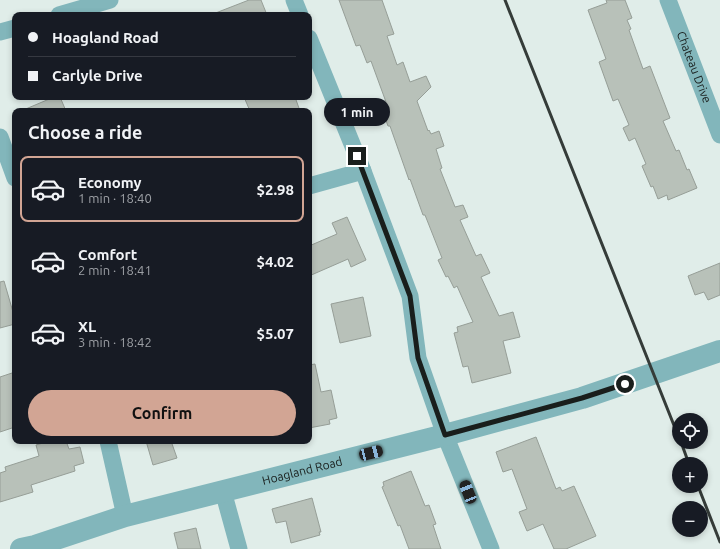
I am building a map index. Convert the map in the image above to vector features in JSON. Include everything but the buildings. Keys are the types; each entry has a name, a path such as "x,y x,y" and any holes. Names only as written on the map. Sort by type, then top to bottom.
{"street":[{"path":"69,12 110,0"},
{"path":"294,0 299,12"},
{"name":"Chateau Drive","path":"668,0 720,134"},
{"path":"0,32 12,29"},
{"path":"312,46 410,296 418,358 445,435 491,549"},
{"path":"0,137 12,170"},
{"path":"312,185 362,171"},
{"name":"Hoagland Road","path":"31,548 125,516 445,435 582,398 720,351"},
{"path":"109,444 125,516"},
{"path":"223,491 239,549"}],"railway":[{"path":"505,0 672,420"},
{"path":"684,449 686,457"},
{"path":"701,493 720,542"}],"route":[{"path":"357,156 410,296 418,358 445,435 582,398 625,384"}]}
